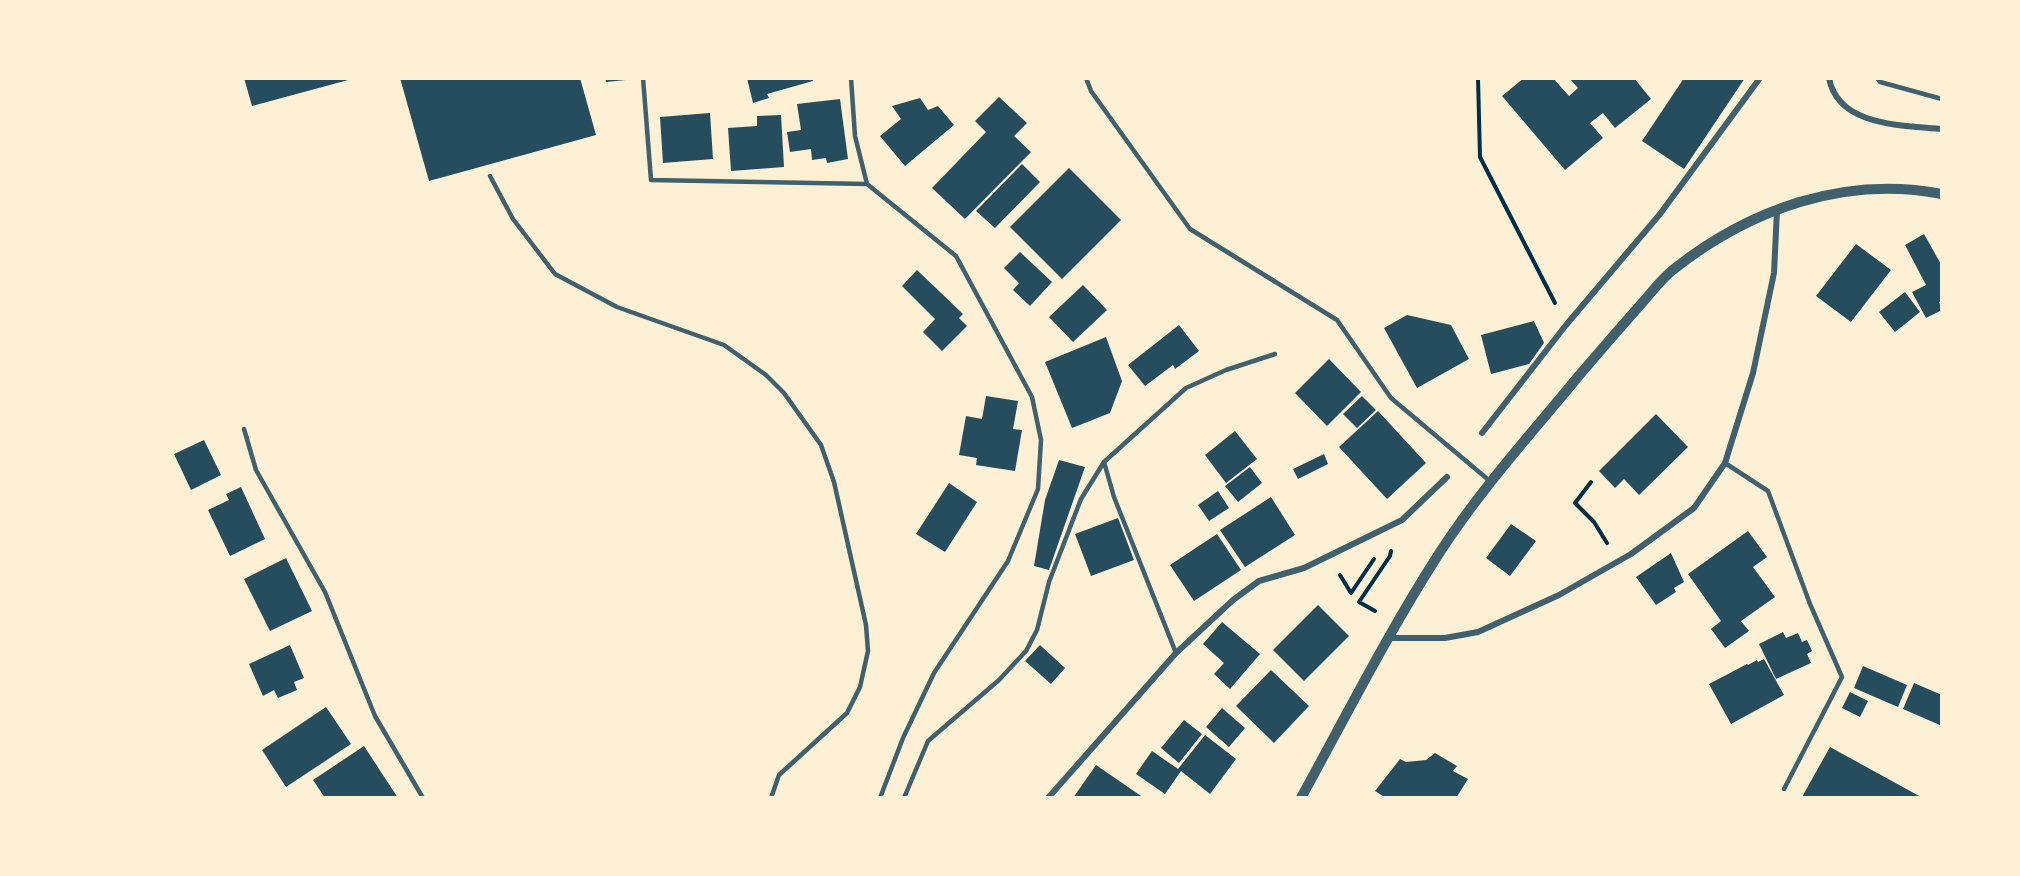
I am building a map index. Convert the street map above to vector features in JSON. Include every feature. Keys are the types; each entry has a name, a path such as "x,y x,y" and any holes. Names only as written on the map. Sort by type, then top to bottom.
{"street":[{"path":"1482,434 1566,325 1660,214 1760,78"},
{"path":"1829,78 1830,86 1847,110 1879,122 1942,129"},
{"path":"1301,798 1389,638 1441,551 1491,482 1671,270 1699,250 1729,233 1777,210 1819,195 1872,189 1926,191 1942,194"},
{"path":"1389,638 1445,638 1478,632 1559,595 1619,561 1694,508 1725,463 1753,373 1774,273 1777,210"},
{"path":"1048,798 1176,653 1211,618 1259,581 1304,568 1402,520 1447,477"}],"lane":[{"path":"643,78 651,180 867,184"},
{"path":"851,78 855,136 867,184 956,256 1032,397 1041,440 1038,489 1008,561 934,673 903,738 880,798"},
{"path":"1086,78 1091,91 1190,229 1337,320 1391,398 1491,482"},
{"path":"1877,78 1880,82 1942,99"},
{"path":"490,176 513,219 555,274 617,307 724,345 766,375 784,393 821,445 834,482 866,625 868,651 860,687 847,713 779,775 771,798"},
{"path":"904,798 928,741 999,680 1026,651 1037,630 1049,582 1081,499 1104,462 1186,388 1226,370 1275,354"},
{"path":"244,429 256,470 325,592 375,716 423,798"},
{"path":"1104,462 1114,497 1176,653"},
{"path":"1725,463 1768,491 1810,603 1842,677 1784,789"}],"path":[{"path":"1478,78 1480,157 1566,325"},
{"path":"1591,482 1575,503 1594,522 1619,561"},
{"path":"1359,602 1390,556"},
{"path":"1351,593 1375,558"}],"building":[{"path":"244,78 352,78 352,79 252,106"},
{"path":"400,78 580,78 596,135 429,181"},
{"path":"605,78 626,78 626,80 606,82"},
{"path":"747,78 812,78 813,81 767,94 769,98 753,103"},
{"path":"1524,78 1553,78 1569,96 1578,88 1569,78 1634,78 1651,99 1615,128 1603,113 1590,123 1603,138 1565,170 1502,96"},
{"path":"1684,78 1745,78 1684,169 1642,141"},
{"path":"999,97 1027,123 1014,136 1031,152 965,219 932,188 986,132 975,121"},
{"path":"920,98 928,110 938,106 954,125 905,166 880,136 901,119 892,106"},
{"path":"840,99 848,159 827,163 826,158 812,160 811,149 790,152 787,132 801,130 797,104"},
{"path":"710,113 713,159 663,163 660,117"},
{"path":"781,115 784,167 731,171 728,128 757,126 757,116"},
{"path":"1022,164 1040,182 995,228 976,211"},
{"path":"1069,168 1121,220 1062,279 1010,227"},
{"path":"1924,234 1942,266 1942,301 1939,302 1942,310 1926,318 1912,292 1926,285 1905,245"},
{"path":"1856,244 1891,270 1851,322 1816,296"},
{"path":"1020,252 1052,282 1030,306 1013,290 1019,283 1004,268"},
{"path":"917,270 963,314 959,318 967,326 942,351 923,332 935,319 902,286"},
{"path":"1083,285 1107,310 1073,342 1049,317"},
{"path":"1905,292 1920,312 1895,332 1879,312"},
{"path":"1407,315 1451,325 1469,359 1417,388 1384,328"},
{"path":"1534,321 1544,343 1529,364 1491,374 1481,335"},
{"path":"1179,325 1199,351 1175,369 1173,365 1145,386 1128,365"},
{"path":"1106,337 1122,381 1110,413 1072,428 1045,362"},
{"path":"1329,359 1361,392 1327,426 1295,393"},
{"path":"986,396 1018,401 1013,429 1022,430 1015,471 976,465 977,458 959,455 966,416 982,419"},
{"path":"1362,396 1376,410 1357,428 1343,414"},
{"path":"1378,411 1426,463 1387,499 1339,447"},
{"path":"1656,414 1688,447 1639,495 1624,479 1615,488 1599,471"},
{"path":"1235,431 1257,459 1226,483 1205,455"},
{"path":"204,440 221,475 191,490 174,454"},
{"path":"1324,454 1328,464 1298,479 1293,469"},
{"path":"1059,460 1085,467 1049,570 1034,566 1045,500"},
{"path":"1250,467 1262,483 1238,502 1225,486"},
{"path":"949,483 977,502 945,552 916,534"},
{"path":"241,487 265,539 230,556 208,510 229,500 226,494"},
{"path":"1218,491 1229,508 1209,521 1198,505"},
{"path":"1271,497 1295,535 1245,567 1220,530"},
{"path":"1118,518 1134,560 1091,576 1075,534"},
{"path":"1511,524 1536,541 1510,576 1486,558"},
{"path":"1748,531 1767,557 1753,567 1775,597 1741,621 1749,631 1725,648 1711,629 1721,621 1688,574"},
{"path":"1217,534 1241,570 1194,601 1170,565"},
{"path":"1671,553 1684,582 1674,588 1676,592 1656,605 1636,577"},
{"path":"286,558 312,611 270,631 244,579"},
{"path":"1318,605 1349,636 1304,681 1273,650"},
{"path":"1222,622 1260,654 1230,689 1214,674 1224,663 1203,644"},
{"path":"1783,632 1786,638 1798,633 1802,642 1807,640 1812,651 1807,654 1811,663 1776,679 1759,644"},
{"path":"290,645 304,678 294,682 297,690 278,698 274,690 263,696 249,664"},
{"path":"1040,645 1065,668 1051,684 1025,661"},
{"path":"1764,659 1784,695 1731,724 1709,684 1747,664"},
{"path":"1863,666 1907,685 1898,707 1854,688"},
{"path":"1271,670 1309,706 1274,743 1236,706"},
{"path":"1914,683 1942,695 1942,726 1903,709"},
{"path":"1850,692 1868,701 1860,717 1842,708"},
{"path":"326,707 351,744 286,787 262,750"},
{"path":"1222,708 1245,728 1229,747 1206,727"},
{"path":"1184,720 1202,734 1179,763 1161,748"},
{"path":"1205,735 1236,759 1210,794 1181,771 1165,794 1136,774 1152,751 1178,769"},
{"path":"364,746 398,798 325,798 313,780"},
{"path":"1830,747 1921,797 1802,797"},
{"path":"1435,753 1457,766 1453,771 1468,779 1456,798 1386,798 1375,791 1400,759 1406,762 1426,760"},
{"path":"1096,765 1144,798 1073,798"}]}
